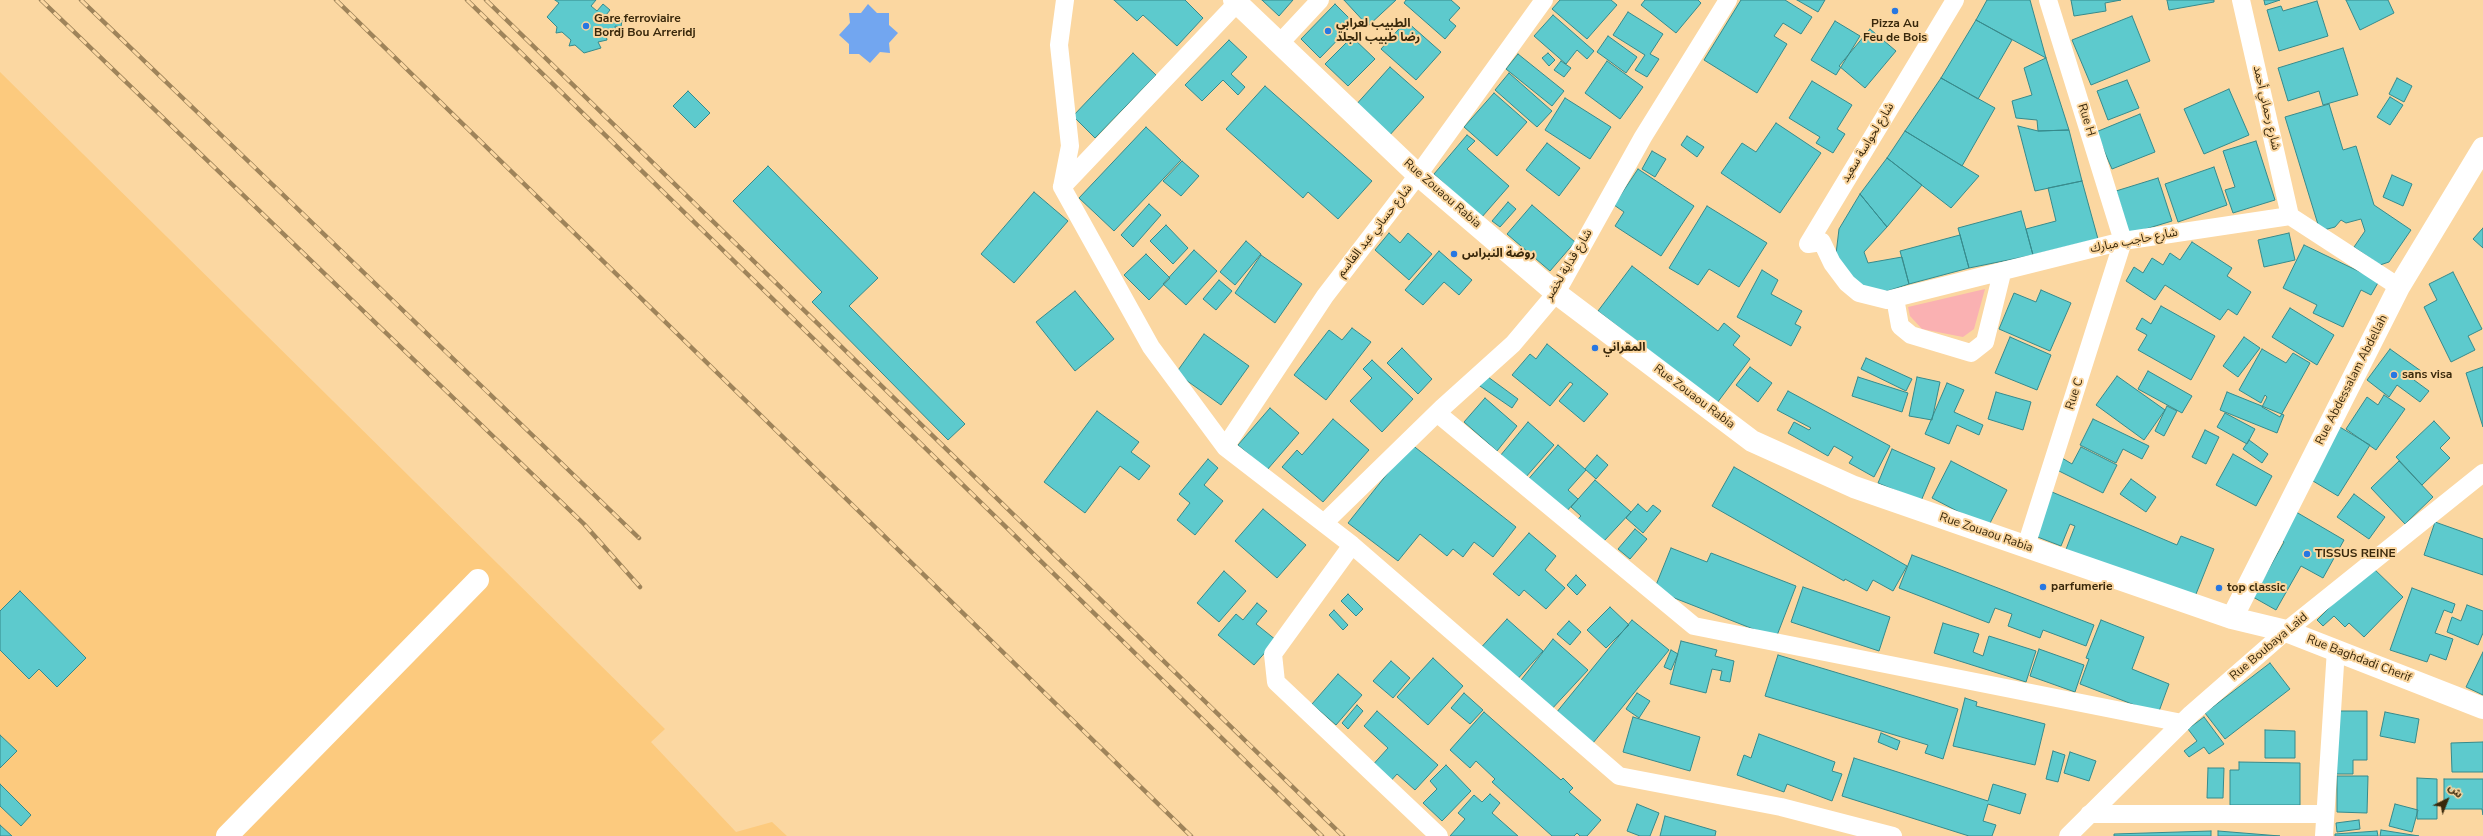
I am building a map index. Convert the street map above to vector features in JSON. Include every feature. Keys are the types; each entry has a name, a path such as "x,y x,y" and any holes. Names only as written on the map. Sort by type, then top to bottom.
{"main road":[{"name":"Rue Zouaou Rabia","path":"1235,2 1418,175 1556,293 1752,441 1854,487 2232,618"},
{"name":"Rue Abdessalam Abdellah","path":"2232,618 2399,287 2483,148"},
{"path":"227,836 478,580"},
{"name":"Rue Baghdadi Cherif","path":"2232,618 2286,631 2336,649 2483,708"}],"street":[{"path":"1065,0 1059,45 1070,146 1062,187 1151,347 1225,447 1352,545 1619,776 1781,807 1893,836"},
{"path":"1279,44 1320,0"},
{"name":"شارع حساني عبد القاسم","path":"1225,447 1325,296 1418,175 1544,0"},
{"name":"شارع قداية لخضر","path":"1324,523 1437,413 1512,344 1556,293 1643,137 1728,0"},
{"name":"شارع لحواسة سعيد","path":"1838,272 1826,254 1822,242 1808,244 1954,0"},
{"name":"Rue H","path":"2048,0 2123,241"},
{"name":"شارع رحماني أحمد","path":"2241,0 2290,216"},
{"path":"1062,187 1235,2"},
{"path":"2290,216 2399,287"},
{"name":"شارع حاجب مبارك","path":"1838,272 1859,293 1887,300 2123,241 2290,216"},
{"name":"Rue C","path":"2026,546 2123,241"},
{"path":"1895,298 1900,326 1912,335 1971,353 1985,342 2002,272"},
{"path":"1437,413 1694,626 2182,723"},
{"name":"Rue Boubaya Laid","path":"2068,836 2182,723 2286,631 2476,487 2483,473"},
{"path":"1352,545 1273,654 1276,682 1439,836"},
{"path":"2324,836 2336,649"},
{"path":"2089,814 2325,814"}],"shaded area":[{"path":"0,72 665,729 651,742 736,832 772,822 787,836 0,836"},
{"path":"1985,289 1974,329 1963,337 1922,329 1910,316 1908,307"}],"water":[{"path":"868,4 877,13 889,13 889,25 898,33 889,43 890,53 880,52 870,63 859,54 849,54 849,44 839,35 850,23 849,13 861,13"}],"building":[{"name":"Gare ferroviaire Bordj Bou Arreridj","path":"555,0 596,0 591,6 597,11 603,4 610,10 606,15 612,21 617,16 622,20 621,27 615,26 616,33 606,35 607,40 598,42 601,48 584,53 575,45 569,46 571,40 562,32 556,33 557,27 547,17 559,3"},
{"path":"1114,0 1185,0 1203,18 1177,46 1143,15 1137,21"},
{"path":"1262,0 1293,0 1279,16"},
{"path":"1344,0 1396,0 1368,26"},
{"path":"1406,0 1451,0 1460,8 1449,20 1456,26 1445,39 1404,3"},
{"path":"1560,0 1611,0 1617,5 1587,39 1552,9"},
{"path":"1645,0 1698,0 1701,3 1676,33 1641,5"},
{"path":"1741,0 1785,0 1812,17 1801,34 1783,23 1774,36 1787,44 1757,93 1704,60"},
{"path":"1797,0 1825,0 1818,12"},
{"path":"1987,0 2030,0 2046,58 1976,20"},
{"path":"2071,0 2121,0 2105,3 2106,11 2074,16"},
{"path":"2167,0 2214,0 2214,2 2169,10"},
{"path":"2264,0 2280,0 2265,5"},
{"path":"2346,0 2388,0 2394,13 2360,30"},
{"path":"2317,1 2328,36 2279,51 2267,10 2281,6 2283,11"},
{"name":"الطبيب لعرابي رضا طبيب الجلد","path":"1335,4 1354,23 1320,58 1301,39"},
{"path":"1628,12 1663,34 1650,54 1659,59 1647,77 1635,70 1645,55 1613,35"},
{"path":"1553,15 1594,51 1587,59 1577,50 1566,64 1534,36"},
{"path":"2132,16 2150,61 2091,85 2072,40"},
{"path":"1976,20 2012,40 1978,99 1941,78"},
{"path":"1406,21 1441,52 1416,80 1381,49"},
{"path":"1835,21 1860,36 1836,75 1811,60"},
{"path":"1870,29 1896,51 1865,88 1839,66"},
{"path":"1608,36 1637,57 1626,73 1597,52"},
{"path":"1352,37 1375,59 1348,86 1325,64"},
{"path":"1229,40 1247,57 1231,74 1245,87 1238,95 1223,80 1202,101 1185,85"},
{"path":"2343,48 2358,95 2323,105 2319,91 2288,101 2278,68"},
{"path":"1133,53 1156,75 1095,138 1073,116"},
{"path":"1548,53 1555,60 1549,66 1542,58"},
{"path":"1518,54 1564,91 1552,106 1506,69"},
{"path":"2046,58 2069,130 2038,131 2037,120 2016,118 2012,101 2032,95 2024,68"},
{"path":"1561,61 1571,68 1564,77 1554,70"},
{"path":"1607,61 1643,87 1620,119 1585,93"},
{"path":"1390,67 1424,97 1388,137 1354,107"},
{"path":"1509,73 1552,111 1537,127 1495,90"},
{"path":"1941,78 1995,108 1962,166 1905,131"},
{"path":"2397,78 2412,86 2404,102 2389,94"},
{"path":"2127,80 2139,108 2108,120 2097,91"},
{"path":"1812,81 1852,105 1837,129 1845,134 1833,153 1816,143 1820,137 1789,118"},
{"path":"1265,86 1372,181 1338,219 1308,192 1303,198 1226,129"},
{"path":"2229,89 2249,135 2204,154 2184,109"},
{"path":"688,91 710,113 695,128 673,106"},
{"path":"1494,93 1527,122 1497,156 1464,127"},
{"path":"2390,97 2403,105 2390,125 2377,117"},
{"path":"1565,98 1611,127 1590,159 1545,130"},
{"path":"2329,104 2343,150 2356,146 2374,205 2411,230 2389,262 2380,265 2354,247 2365,231 2361,219 2346,223 2341,220 2335,227 2320,231 2285,117"},
{"path":"2140,114 2155,152 2112,169 2096,132"},
{"path":"1776,123 1821,153 1780,213 1721,173 1742,143 1756,152"},
{"path":"2018,126 2038,131 2069,130 2082,181 2035,191"},
{"path":"1146,127 1181,160 1114,231 1079,198"},
{"path":"1905,131 1979,176 1951,208 1887,158"},
{"path":"1467,135 1475,141 1467,149 1509,186 1481,218 1434,174"},
{"path":"1687,136 1704,147 1697,157 1681,145"},
{"path":"2256,141 2275,200 2233,213 2225,190 2235,187 2223,151"},
{"path":"1547,143 1580,168 1559,196 1526,170"},
{"path":"1652,151 1666,159 1655,177 1642,169"},
{"path":"1887,158 1922,185 1887,227 1860,194"},
{"path":"1182,161 1199,176 1181,196 1163,181"},
{"path":"768,166 878,278 849,306 965,424 948,440 812,302 822,292 733,201"},
{"path":"2214,167 2227,205 2178,222 2165,184"},
{"path":"1638,169 1694,206 1661,256 1615,226 1624,212 1614,205"},
{"path":"2392,175 2412,184 2403,206 2383,197"},
{"path":"2158,178 2172,221 2129,234 2116,191"},
{"path":"2082,181 2098,239 2033,255 2026,229 2056,221 2048,188"},
{"path":"1034,192 1068,221 1014,283 981,254"},
{"path":"1860,194 1887,227 1864,252 1868,263 1902,257 1909,284 1881,293 1861,287 1848,275 1836,254 1839,229"},
{"path":"1508,202 1516,209 1500,227 1492,221"},
{"path":"1149,204 1161,215 1133,247 1121,235"},
{"path":"1532,205 1575,242 1550,271 1507,234"},
{"path":"1707,206 1767,243 1739,287 1709,269 1698,285 1669,268"},
{"path":"2021,211 2033,255 1969,268 1958,228"},
{"path":"1166,225 1188,248 1173,264 1150,241"},
{"path":"2483,228 2483,248 2473,239"},
{"path":"1389,233 1400,243 1408,233 1432,254 1409,280 1375,250"},
{"path":"2289,233 2295,260 2264,267 2258,240"},
{"path":"1960,235 1969,268 1909,284 1900,251"},
{"path":"1246,241 1261,254 1235,285 1220,272"},
{"path":"2192,242 2232,268 2227,276 2251,292 2237,315 2228,309 2220,320 2165,285 2155,300 2126,281 2134,267 2143,273 2152,258 2163,265 2170,253 2180,260"},
{"path":"2304,245 2379,281 2371,295 2361,290 2343,327 2313,313 2317,305 2283,288"},
{"path":"1194,250 1217,271 1186,305 1163,284"},
{"path":"1439,251 1472,280 1459,295 1444,282 1423,305 1405,290"},
{"path":"1146,254 1170,278 1149,300 1124,275"},
{"path":"1261,255 1302,284 1275,323 1235,293"},
{"path":"1632,266 1718,331 1724,323 1740,336 1733,345 1750,359 1717,403 1598,311"},
{"path":"1762,270 1778,280 1771,294 1802,311 1795,324 1801,327 1791,346 1737,317"},
{"path":"2453,272 2482,329 2468,336 2475,350 2451,362 2424,307 2437,300 2429,284"},
{"path":"1219,280 1232,291 1216,310 1203,299"},
{"path":"2041,290 2071,303 2050,351 1999,329 2014,293 2036,302"},
{"path":"1075,291 1114,339 1075,371 1036,322"},
{"path":"2161,306 2215,336 2191,380 2138,350 2147,335 2136,329 2142,318 2151,324"},
{"path":"2290,308 2334,335 2317,365 2272,337"},
{"path":"1352,328 1371,342 1326,400 1294,375 1329,330 1342,340"},
{"path":"1204,334 1249,366 1221,405 1176,373"},
{"path":"2010,337 2051,355 2037,390 1995,373"},
{"path":"2244,337 2260,348 2238,377 2223,366"},
{"path":"1547,344 1608,394 1584,422 1559,401 1573,384 1570,382 1550,406 1512,375 1530,354 1536,359"},
{"path":"1402,348 1432,379 1418,394 1387,363"},
{"path":"2262,349 2286,363 2293,353 2310,363 2280,417 2262,407 2267,397 2265,395 2261,403 2239,390"},
{"name":"sans visa","path":"2390,349 2421,371 2414,380 2429,391 2420,402 2397,385 2389,397 2367,380"},
{"path":"1866,358 1912,379 1906,391 1861,369"},
{"path":"1372,360 1413,399 1382,432 1350,401 1372,378 1363,369"},
{"path":"1750,367 1772,383 1758,402 1736,385"},
{"path":"2483,367 2483,427 2466,373"},
{"path":"2148,371 2192,396 2182,413 2138,389"},
{"path":"1484,374 1518,399 1512,408 1477,384"},
{"path":"2117,376 2165,410 2144,440 2096,405"},
{"path":"1858,377 1908,393 1902,412 1852,396"},
{"path":"1917,377 1940,382 1932,420 1909,416"},
{"path":"1947,383 1964,390 1954,412 1983,425 1979,435 1957,425 1949,444 1925,434"},
{"path":"1788,391 1890,446 1874,477 1849,463 1853,457 1834,446 1828,456 1788,433 1794,422 1809,430 1811,428 1777,410"},
{"path":"1996,392 2031,402 2023,430 1988,419"},
{"path":"2227,392 2284,415 2277,433 2220,410"},
{"path":"2384,395 2405,409 2376,450 2346,429 2367,397 2378,405"},
{"path":"1485,398 1517,426 1497,451 1464,422"},
{"path":"2167,406 2177,411 2164,436 2155,431"},
{"path":"1270,408 1299,433 1267,470 1238,445"},
{"path":"1097,411 1139,442 1131,452 1150,466 1139,480 1120,466 1085,513 1044,482"},
{"path":"2225,413 2255,429 2247,444 2217,427"},
{"path":"1333,419 1369,450 1323,502 1282,467 1297,450 1302,455"},
{"path":"2093,419 2149,446 2142,459 2123,449 2116,463 2080,445"},
{"path":"2434,421 2450,438 2440,448 2450,458 2422,485 2396,457"},
{"path":"1528,422 1554,445 1525,478 1500,456"},
{"path":"2338,426 2370,445 2338,496 2308,478"},
{"path":"2205,430 2219,437 2206,464 2192,457"},
{"path":"2249,440 2268,454 2262,463 2243,449"},
{"path":"1411,444 1516,527 1493,557 1474,542 1463,557 1453,549 1447,556 1420,534 1398,561 1348,523"},
{"path":"1558,445 1586,470 1568,490 1578,499 1562,516 1525,483"},
{"path":"2081,447 2117,465 2103,493 2051,467 2057,455 2072,464"},
{"path":"1892,449 1935,468 1921,501 1878,483"},
{"path":"2233,454 2272,476 2256,506 2216,485"},
{"path":"1597,455 1608,465 1596,479 1585,469"},
{"path":"1208,459 1218,468 1204,485 1223,501 1195,535 1177,520 1190,503 1179,494"},
{"path":"1951,461 2007,490 1988,527 1932,498"},
{"path":"2399,461 2433,497 2405,524 2371,488"},
{"path":"1734,467 1907,566 1893,591 1873,580 1867,591 1845,579 1844,581 1712,506"},
{"path":"2131,479 2156,497 2146,512 2120,494"},
{"path":"1595,480 1631,512 1604,541 1578,519 1581,516 1571,507"},
{"path":"2052,492 2177,545 2181,536 2214,549 2192,604 2065,552 2075,526 2070,524 2061,546 2035,536"},
{"path":"2354,494 2385,517 2369,539 2337,517"},
{"path":"1638,504 1647,512 1653,505 1661,511 1643,533 1626,518"},
{"path":"1263,509 1306,545 1277,578 1235,541"},
{"name":"TISSUS REINE","path":"2291,509 2344,540 2323,578 2301,566 2276,610 2253,597 2284,542 2275,536"},
{"path":"2435,522 2483,539 2483,575 2424,555"},
{"path":"1635,529 1647,539 1630,559 1618,549"},
{"path":"1529,533 1556,556 1545,570 1565,588 1546,609 1524,590 1519,596 1493,574"},
{"path":"1671,548 1707,562 1711,553 1796,586 1776,638 1654,590"},
{"path":"1912,555 2094,625 2086,646 2043,630 2040,638 2008,626 2012,614 1995,608 1989,623 1899,588"},
{"path":"2371,566 2403,597 2364,637 2349,623 2345,627 2334,616 2323,626 2317,620"},
{"path":"1224,571 1246,591 1219,622 1197,603"},
{"path":"1576,575 1586,585 1577,595 1567,585"},
{"path":"1803,587 1890,617 1879,651 1791,622"},
{"path":"2412,588 2455,604 2452,613 2444,610 2435,633 2453,639 2446,660 2430,654 2427,662 2390,650"},
{"path":"20,591 86,658 57,687 39,669 29,679 0,650 0,611"},
{"path":"1348,594 1363,609 1356,616 1341,601"},
{"path":"1257,603 1267,611 1256,624 1276,640 1254,665 1218,635 1236,614 1243,620"},
{"path":"2467,605 2483,611 2483,633 2478,645 2447,632 2452,617 2461,621"},
{"path":"1610,607 1629,625 1606,648 1587,630"},
{"path":"1334,610 1348,625 1343,630 1329,615"},
{"path":"1507,619 1543,651 1513,684 1477,652"},
{"path":"1632,620 1669,650 1593,743 1556,713"},
{"path":"2101,620 2144,637 2132,669 2169,684 2158,714 2080,684 2089,659 2086,658"},
{"path":"1569,621 1581,632 1570,645 1557,634"},
{"path":"1943,623 1979,634 1973,652 1983,656 1989,636 2036,651 2026,682 1934,653"},
{"path":"1553,639 1588,670 1550,711 1518,684"},
{"path":"1681,641 1717,650 1715,656 1734,661 1730,682 1720,680 1722,671 1712,669 1706,693 1670,684"},
{"path":"2039,649 2084,665 2075,692 2030,676"},
{"path":"1671,650 1678,654 1671,670 1664,667"},
{"path":"2483,652 2483,695 2466,687"},
{"path":"1778,655 1958,709 1943,759 1925,753 1928,745 1765,696"},
{"path":"1433,658 1463,686 1428,725 1397,697"},
{"path":"1391,661 1410,678 1393,698 1373,681"},
{"path":"2270,663 2290,689 2225,739 2205,713"},
{"path":"1338,674 1362,695 1336,725 1312,704"},
{"path":"1464,693 1483,710 1470,724 1451,708"},
{"path":"1637,693 1650,701 1639,718 1626,709"},
{"path":"1965,698 1977,702 1976,706 2045,724 2035,765 1953,746"},
{"path":"1357,705 1363,711 1348,729 1342,723"},
{"path":"1377,711 1438,765 1415,790 1397,774 1388,784 1370,768 1388,748 1364,726"},
{"path":"2334,711 2367,711 2367,760 2353,760 2353,774 2335,774"},
{"path":"1484,712 1561,780 1563,778 1573,788 1569,792 1601,820 1587,836 1580,836 1577,833 1574,836 1552,836 1492,782 1495,779 1476,761 1470,768 1450,750"},
{"path":"2385,712 2419,719 2415,743 2380,736"},
{"path":"1633,717 1700,737 1690,771 1623,752"},
{"path":"2204,717 2224,744 2209,754 2204,747 2189,757 2184,751 2197,741 2188,729"},
{"path":"2265,730 2295,731 2295,758 2265,758"},
{"path":"1881,733 1900,741 1897,750 1878,742"},
{"path":"1759,734 1835,762 1832,771 1842,774 1832,801 1787,784 1784,792 1737,775 1744,755 1751,758"},
{"path":"0,735 17,751 0,768"},
{"path":"2483,742 2483,772 2452,772 2451,743"},
{"path":"2053,751 2065,755 2058,782 2046,779"},
{"path":"2070,752 2096,761 2089,781 2064,773"},
{"path":"1854,758 1988,801 1993,784 2026,794 2020,814 1988,804 1983,821 1996,825 1992,836 1969,836 1842,796"},
{"path":"2239,762 2300,763 2300,805 2230,805 2230,770 2239,770"},
{"path":"1446,765 1471,791 1442,821 1423,803 1437,789 1430,781"},
{"path":"2208,768 2224,768 2223,798 2207,798"},
{"path":"2337,776 2368,776 2367,813 2337,812"},
{"path":"2417,778 2437,779 2437,819 2417,819"},
{"path":"2444,779 2483,779 2483,815 2482,809 2444,809"},
{"path":"0,784 31,815 21,826 0,806"},
{"path":"1490,794 1500,803 1492,813 1518,836 1450,836 1465,819 1458,813 1474,795 1482,802"},
{"path":"1637,804 1659,813 1650,836 1640,836 1627,831"},
{"path":"2395,804 2418,810 2412,832 2389,826"},
{"path":"1665,816 1716,831 1715,836 1660,836"},
{"path":"2359,820 2360,829 2337,832 2336,823"},
{"path":"0,825 12,836 0,836"},
{"path":"2381,830 2419,836 2380,836"},
{"path":"2211,831 2211,836 2114,836 2114,834"},
{"path":"2218,831 2280,836 2218,836"},
{"path":"2377,831 2378,836 2335,836 2335,834"}],"railway":[{"path":"41,0 584,524 640,587"},
{"path":"81,0 639,538"},
{"path":"336,0 1191,836"},
{"path":"467,0 1322,836"},
{"path":"486,0 1343,836"}],"place":[{"name":"Pizza Au Feu de Bois","path":"1895,11"},
{"name":"Gare ferroviaire Bordj Bou Arreridj","path":"586,26"},
{"name":"الطبيب لعرابي رضا طبيب الجلد","path":"1328,31"},
{"name":"روضة النبراس","path":"1454,254"},
{"name":"المقراني","path":"1595,348"},
{"name":"sans visa","path":"2394,375"},
{"name":"TISSUS REINE","path":"2307,554"},
{"name":"parfumerie","path":"2043,587"},
{"name":"top classic","path":"2219,588"}]}
